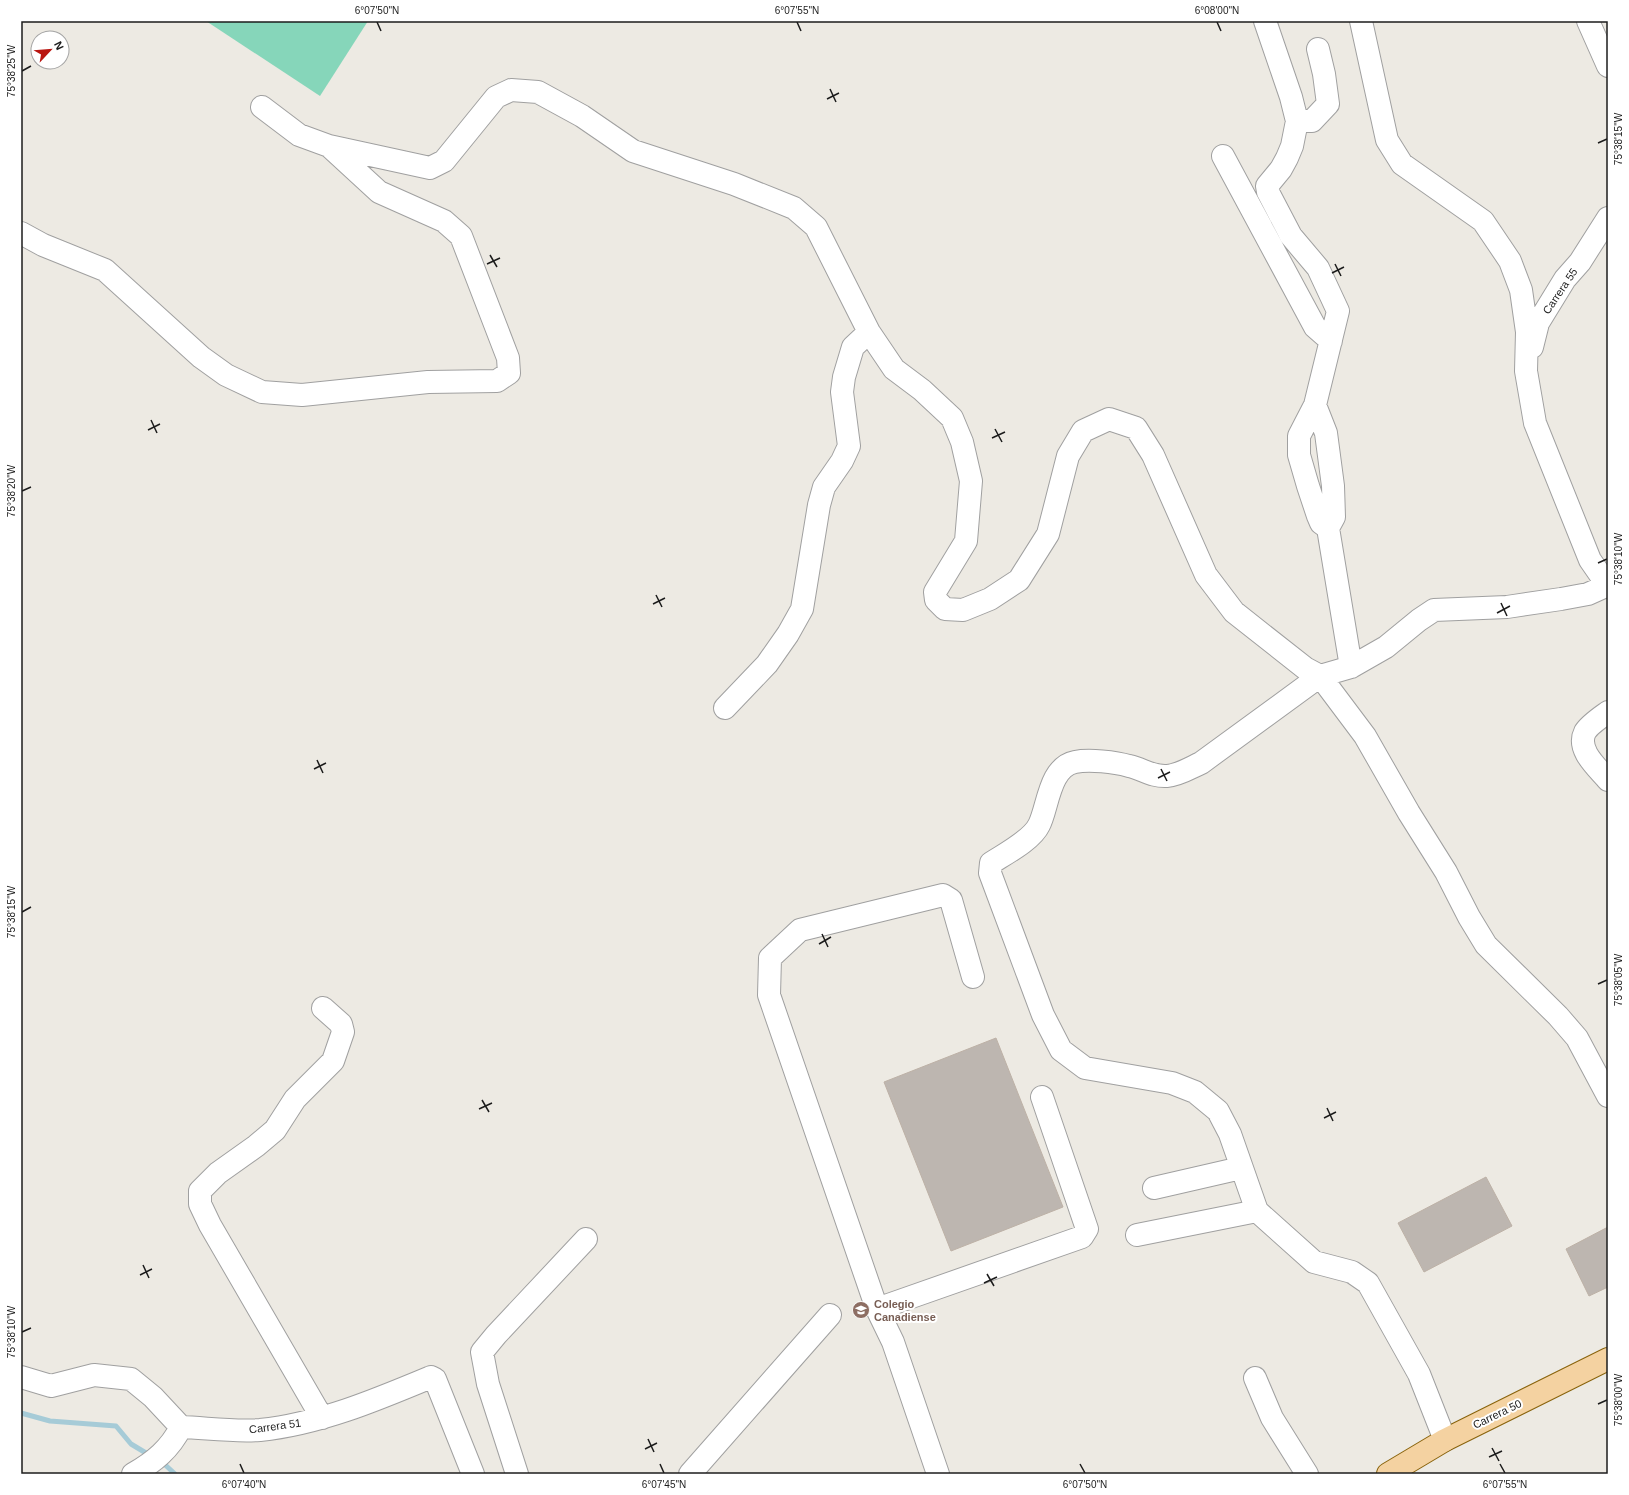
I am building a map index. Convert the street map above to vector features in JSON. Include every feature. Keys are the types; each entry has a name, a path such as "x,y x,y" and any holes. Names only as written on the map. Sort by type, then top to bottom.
{"main road":[{"name":"Carrera 50","path":"1388,1474 1445,1440 1608,1359"}],"street":[{"path":"1265,21 1291,97 1297,121 1292,146 1282,169 1267,186 1268,192 1291,236 1318,268 1338,311 1314,405 1298,436 1299,455 1318,516 1321,523 1328,528"},
{"path":"1361,21 1387,140 1402,164 1483,221 1510,261 1521,290 1527,332 1526,371 1535,423 1540,439 1590,560 1608,586 1581,595 1515,606 1434,610 1419,620 1386,647 1351,667 1320,676 1201,763 1185,771 1167,776 1150,775 1130,766 1107,762 1074,762 1063,769 1051,784 1039,826 1020,845 991,863 990,873 1043,1015 1061,1050 1085,1068 1172,1082 1195,1092 1218,1111 1230,1134 1241,1168 1251,1188 1257,1211 1314,1262 1352,1272 1368,1283 1419,1374 1445,1440"},
{"path":"1588,21 1608,66"},
{"path":"1297,121 1312,121 1328,104 1324,74 1318,49"},
{"path":"262,107 299,136 329,146 430,168 444,161 496,97 511,90 538,92 582,116 632,151 734,184 794,208 816,227 869,332 894,369 922,390 952,418 962,442 971,481 966,541 935,592 936,600 946,609 963,610 990,599 1019,580 1048,534 1068,456 1084,430 1109,420 1136,428 1153,456 1206,575 1234,612 1305,668 1320,676 1364,736 1409,813 1446,872 1469,917 1486,945 1558,1016 1577,1038 1608,1096"},
{"path":"21,233 43,245 105,270 201,357 226,375 262,392 302,395 428,382 497,381 509,373 508,358 461,236 444,221 379,192 329,146"},
{"path":"1223,156 1315,327 1331,342"},
{"name":"Carrera 55","path":"1526,371 1538,323 1565,279 1580,262 1608,218"},
{"path":"725,708 767,664 788,634 802,609 819,505 824,487 842,461 848,446 842,392 844,377 853,347 869,332"},
{"path":"1314,405 1326,433 1333,486 1334,517 1328,528 1351,667"},
{"path":"1608,712 1585,732 1583,741 1584,750 1608,780"},
{"path":"938,1474 893,1342 877,1309 770,995 770,958 800,930 943,895 951,900 973,977"},
{"path":"322,1418 210,1225 200,1204 200,1191 218,1173 256,1146 275,1130 295,1100 333,1061 343,1032 341,1024 323,1008"},
{"path":"877,1309 1082,1237 1087,1229 1042,1097"},
{"path":"1154,1188 1241,1168"},
{"path":"1137,1235 1257,1211"},
{"path":"517,1474 488,1384 482,1352 496,1335 586,1239"},
{"path":"690,1474 830,1315"},
{"path":"21,1377 51,1386 94,1375 131,1379 153,1397 181,1427 173,1442 148,1465"},
{"name":"Carrera 51","path":"181,1427 260,1430 322,1418 386,1396 431,1377 435,1379 473,1474"},
{"path":"1255,1378 1272,1418 1307,1474"}],"green space":[{"path":"206,21 368,21 320,96"}],"building":[{"path":"996,1038 1063,1207 951,1251 884,1082"},
{"path":"1486,1177 1512,1226 1424,1272 1398,1223"},
{"path":"1608,1227 1608,1287 1589,1296 1566,1249"}],"waterway":[{"path":"21,1413 50,1421 116,1426 131,1444 151,1456"},
{"path":"161,1461 175,1474"}],"place":[{"name":"Colegio Canadiense","path":"861,1310"}]}
